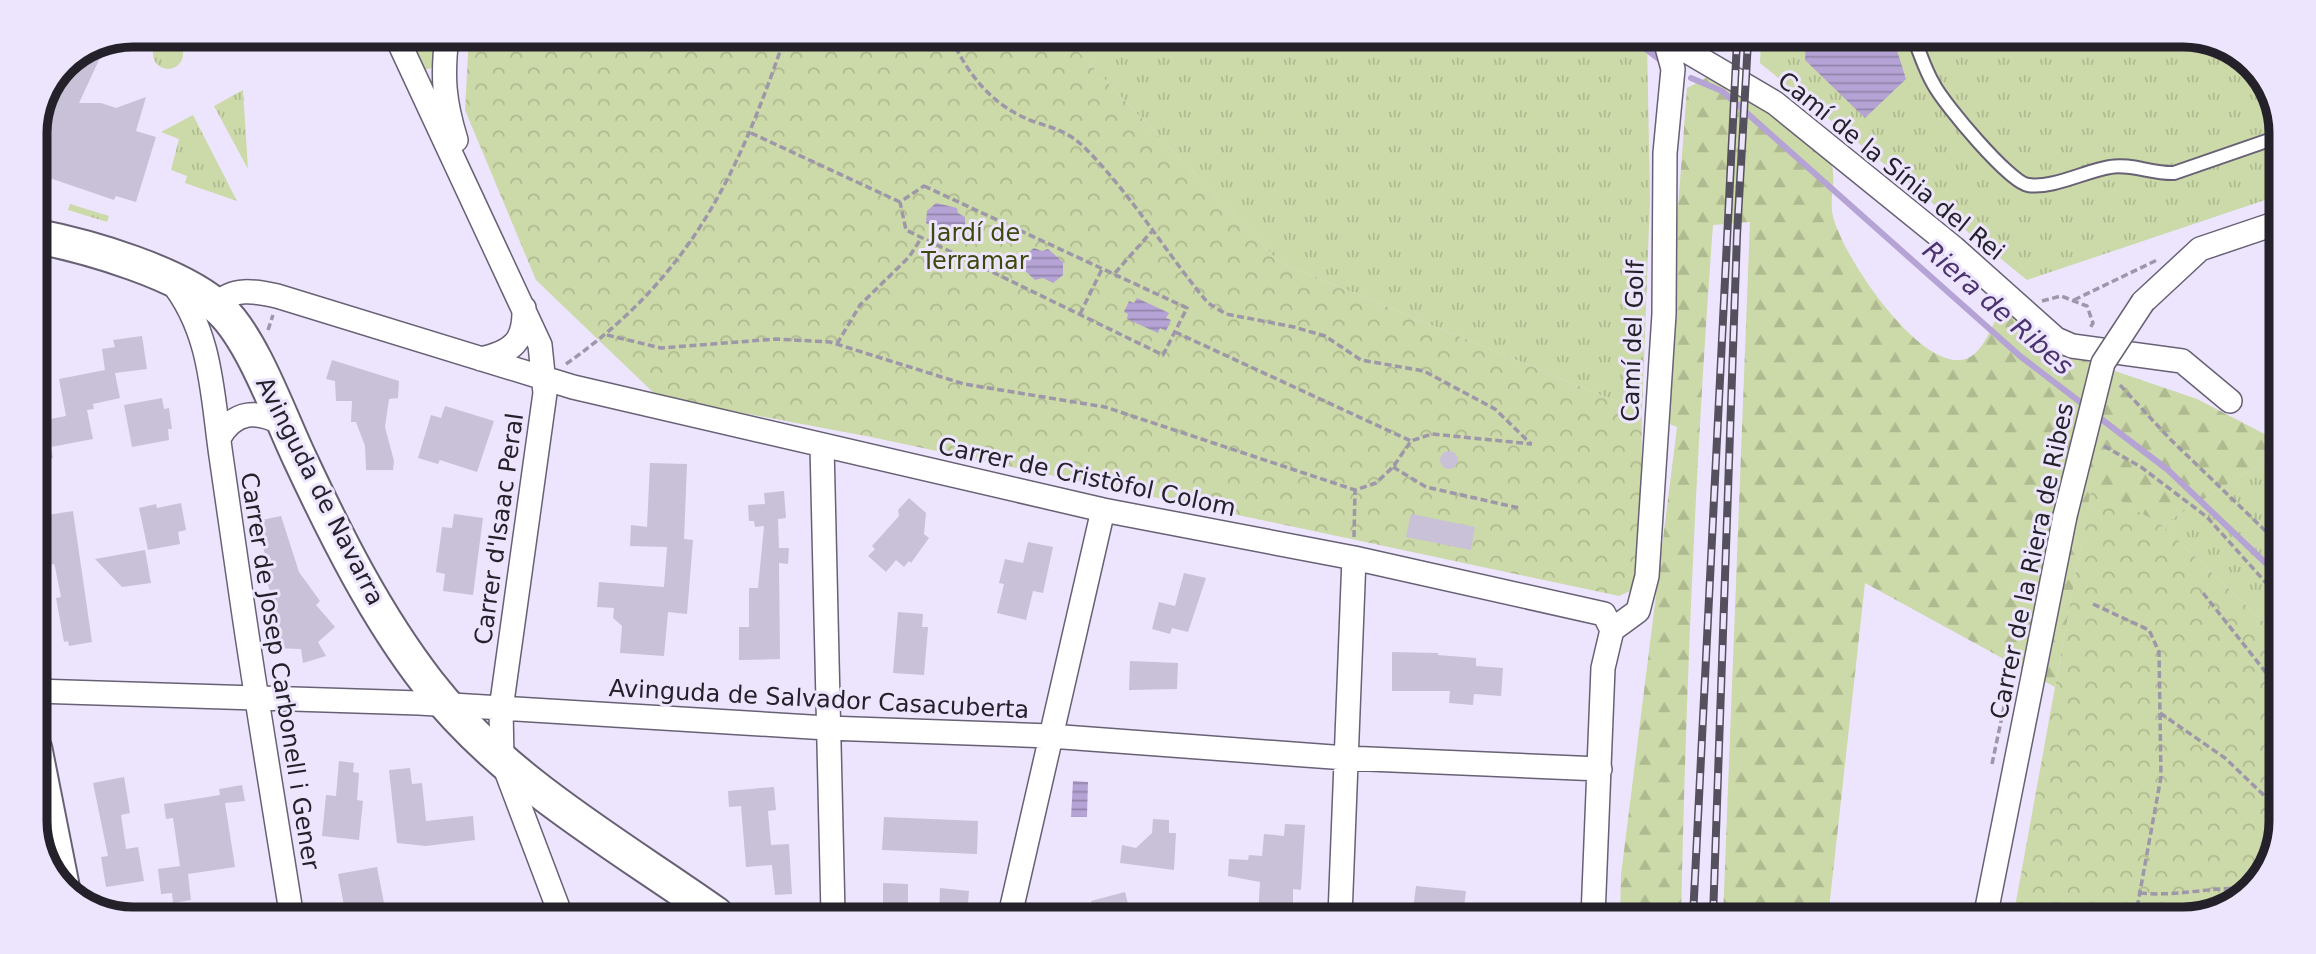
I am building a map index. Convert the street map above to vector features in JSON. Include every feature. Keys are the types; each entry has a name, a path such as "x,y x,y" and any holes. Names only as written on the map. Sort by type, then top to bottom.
{"street":[{"name":"Carrer d'Isaac Peral","path":"401,47 540,345 545,393 501,709 502,760 558,907"},
{"name":"Carrer d'Isaac Peral","path":"446,47 442,73 445,102 473,200"},
{"name":"Camí del Golf","path":"1612,630 1638,611 1647,576 1664,314 1665,153 1673,69 1668,47"},
{"name":"Camí de la Sínia del Rei","path":"1679,47 1775,103 1954,248 2056,339 2072,346 2182,361 2230,401"},
{"name":"Carrer de la Riera de Ribes","path":"1987,907 2065,516 2103,363 2143,302 2200,249 2269,226"},
{"path":"47,240 109,255 169,280 215,305"},
{"name":"Carrer de Josep Carbonell i Gener","path":"169,280 182,296 205,349 214,383 219,438 290,907"},
{"name":"Carrer de Cristòfol Colom","path":"215,305 229,294 266,293 544,379 1103,510 1354,558 1604,614 1612,630"},
{"name":"Avinguda de Navarra","path":"215,305 242,339 355,568 412,659 447,706 502,760 706,907"},
{"path":"481,359 507,351 520,337 524,308"},
{"path":"219,438 234,418 247,413 260,414 283,424"},
{"path":"822,446 833,907"},
{"path":"1012,907 1103,510"},
{"path":"1340,907 1354,558"},
{"path":"1593,907 1603,668 1612,630"},
{"name":"Avinguda de Salvador Casacuberta","path":"47,691 447,706 827,728 1050,736 1346,758 1600,769"},
{"path":"47,809 57,861"}],"lane":[{"path":"1918,47 1934,86 2000,165 2024,185 2044,186 2066,177 2114,166 2155,174 2174,173 2269,140"}],"path":[{"path":"544,379 607,335 659,283 696,234 730,178 751,132 781,47"},
{"path":"956,47 971,76 991,97 1022,117 1063,130 1086,149 1153,229 1202,296 1226,314 1325,336 1361,360 1424,371 1495,409 1532,444 1432,434 1410,440 1175,332"},
{"path":"751,132 900,202"},
{"path":"925,186 1186,308 1163,355 906,230 900,202 925,186"},
{"path":"1115,273 1153,229"},
{"path":"837,344 860,304 909,257 922,237"},
{"path":"2072,346 2087,335 2093,323 2087,306 2074,300 2149,261 2159,259"},
{"path":"1080,314 1103,267"},
{"path":"607,335 661,348 776,339 837,344 964,384 1105,407 1355,490 1376,482 1393,467 1410,440"},
{"path":"2113,378 2170,439 2269,534"},
{"path":"2085,435 2141,467 2207,517 2269,586"},
{"path":"1393,467 1426,487 1519,508"},
{"path":"1354,558 1355,490"},
{"path":"2203,593 2269,676"},
{"path":"2093,604 2149,629 2159,652 2161,777 2137,907"},
{"path":"2160,713 2225,758 2269,801"},
{"path":"2140,893 2170,896 2236,887"}],"green space":[{"path":"155,47 182,48 182,60 174,68 162,68 154,60"},
{"path":"407,47 438,47 435,67 418,72"},
{"name":"Jardí de Terramar","path":"468,47 1074,47 1279,262 1642,412 1640,578 1635,589 1619,596 871,437 658,397 536,280 465,110"},
{"path":"1074,47 1647,47 1650,200 1642,412 1279,262"},
{"path":"1761,47 2200,49 2226,59 2244,72 2262,100 2269,128 2269,199 2027,280 1760,63"},
{"path":"1708,77 1738,85 1829,159 1833,173 1833,216 1850,256 1865,280 1902,326 1922,345 1942,357 1960,360 1975,354 1986,339 2001,307 2017,306 2080,359 2197,399 2269,436 2269,459 2162,525 2092,485 2055,687 1865,583 1829,907 1723,907 1750,222 1713,225 1693,571 1681,907 1620,907 1621,875 1677,427 1662,421 1687,88"},
{"path":"243,90 248,169 214,106"},
{"path":"193,115 237,201 185,183 187,176 171,170 179,139 161,132"},
{"path":"70,204 109,216 107,222 68,210"},
{"path":"2269,459 2269,627 2162,525"},
{"path":"2092,484 2162,525 2269,627 2267,838 2262,854 2251,873 2231,892 2205,904 2183,907 2015,907"}],"shaded area":[{"path":"1806,47 1896,47 1906,79 1865,118 1805,60"},
{"path":"936,203 957,208 958,213 965,217 965,231 955,237 935,232 933,227 926,223 927,211"},
{"path":"1034,248 1042,251 1048,249 1063,262 1063,275 1053,283 1043,278 1035,280 1023,269 1024,256"},
{"path":"1137,298 1169,313 1166,318 1171,320 1166,331 1160,328 1158,333 1127,319 1128,314 1124,312 1129,301 1134,303"},
{"path":"1073,781 1088,782 1087,817 1071,817"}],"building":[{"path":"102,54 79,103 101,103 116,108 146,97 136,131 156,137 136,202 116,196 114,200 47,177 47,128 56,95 77,69"},
{"path":"142,336 147,369 115,373 120,398 93,404 94,409 87,410 93,439 51,447 53,458 47,459 47,420 66,416 59,379 105,370 102,349 115,347 113,340"},
{"path":"332,360 399,381 398,398 389,399 385,427 394,461 393,470 366,470 365,446 356,422 351,422 352,401 336,401 335,381 326,379"},
{"path":"162,398 164,409 169,408 172,429 168,429 169,440 132,447 124,405"},
{"path":"445,406 494,421 477,472 440,460 438,464 418,458 431,415 441,418"},
{"path":"1449,451 1455,454 1458,460 1455,466 1449,469 1443,466 1440,460 1443,454"},
{"path":"650,463 687,464 684,539 693,540 687,614 668,612 664,656 620,653 622,626 613,618 614,608 597,607 599,582 664,587 667,547 630,546 631,525 647,527"},
{"path":"784,491 786,518 778,519 779,548 789,548 788,564 779,563 780,659 739,660 739,627 749,627 749,588 758,588 764,526 755,527 754,521 749,521 748,505 765,504 764,493"},
{"path":"909,498 926,513 924,534 929,538 911,563 909,561 904,567 896,560 886,572 868,556 875,549 872,546 899,516 898,510"},
{"path":"181,503 186,530 178,532 180,544 148,550 139,508 156,504 157,508"},
{"path":"73,511 92,642 69,646 68,641 64,642 56,598 61,597 55,567 54,564 47,565 47,515"},
{"path":"454,514 483,518 473,595 443,591 445,574 436,572 442,527 452,528"},
{"path":"1411,514 1475,527 1471,550 1406,537"},
{"path":"281,516 299,572 320,601 316,605 335,627 318,642 326,656 303,663 301,649 272,648 270,602 273,600 267,582 271,581 257,521"},
{"path":"1028,542 1053,547 1043,593 1033,591 1026,620 997,613 1004,584 999,583 1005,559 1023,563"},
{"path":"145,550 151,583 122,587 95,559"},
{"path":"1184,573 1206,578 1188,632 1172,628 1170,634 1152,629 1159,602 1175,606"},
{"path":"898,612 923,614 922,627 928,627 924,675 893,673"},
{"path":"1392,652 1438,653 1476,658 1476,666 1503,668 1501,696 1474,694 1473,705 1449,703 1450,691 1392,691"},
{"path":"1130,661 1178,663 1177,689 1129,690"},
{"path":"339,761 354,763 353,772 359,773 357,800 363,801 359,840 322,836 326,795 336,796"},
{"path":"410,768 412,784 422,783 426,821 473,816 475,840 426,846 397,843 389,770"},
{"path":"124,777 130,813 121,815 126,849 138,847 144,881 106,887 101,857 108,856 93,783"},
{"path":"242,785 245,801 225,803 235,867 188,874 191,900 173,903 172,893 161,894 158,869 180,866 173,818 166,819 164,804 220,795 219,789"},
{"path":"774,787 776,810 768,811 771,845 789,844 792,894 775,895 772,865 746,867 741,806 729,807 728,791"},
{"path":"884,817 978,821 977,854 882,850"},
{"path":"1153,819 1169,820 1169,833 1176,833 1174,870 1120,863 1122,845 1136,848 1152,833"},
{"path":"1285,824 1305,825 1301,890 1293,889 1293,907 1259,907 1260,882 1228,876 1229,859 1248,860 1249,855 1262,856 1264,834 1284,836"},
{"path":"377,867 385,907 344,907 338,874"},
{"path":"883,883 908,884 908,904 883,904"},
{"path":"1416,886 1466,891 1464,907 1413,907"},
{"path":"940,888 969,891 968,907 939,907"},
{"path":"1125,892 1129,907 1093,907 1091,901"}],"waterway":[{"name":"Riera de Ribes","path":"1643,47 1663,62"},
{"name":"Riera de Ribes","path":"1691,78 1722,91 2020,356 2088,408"},
{"name":"Riera de Ribes","path":"2096,415 2168,470 2269,566"}],"railway":[{"path":"1694,907 1737,47"},
{"path":"1713,907 1737,235 1748,47"}]}
